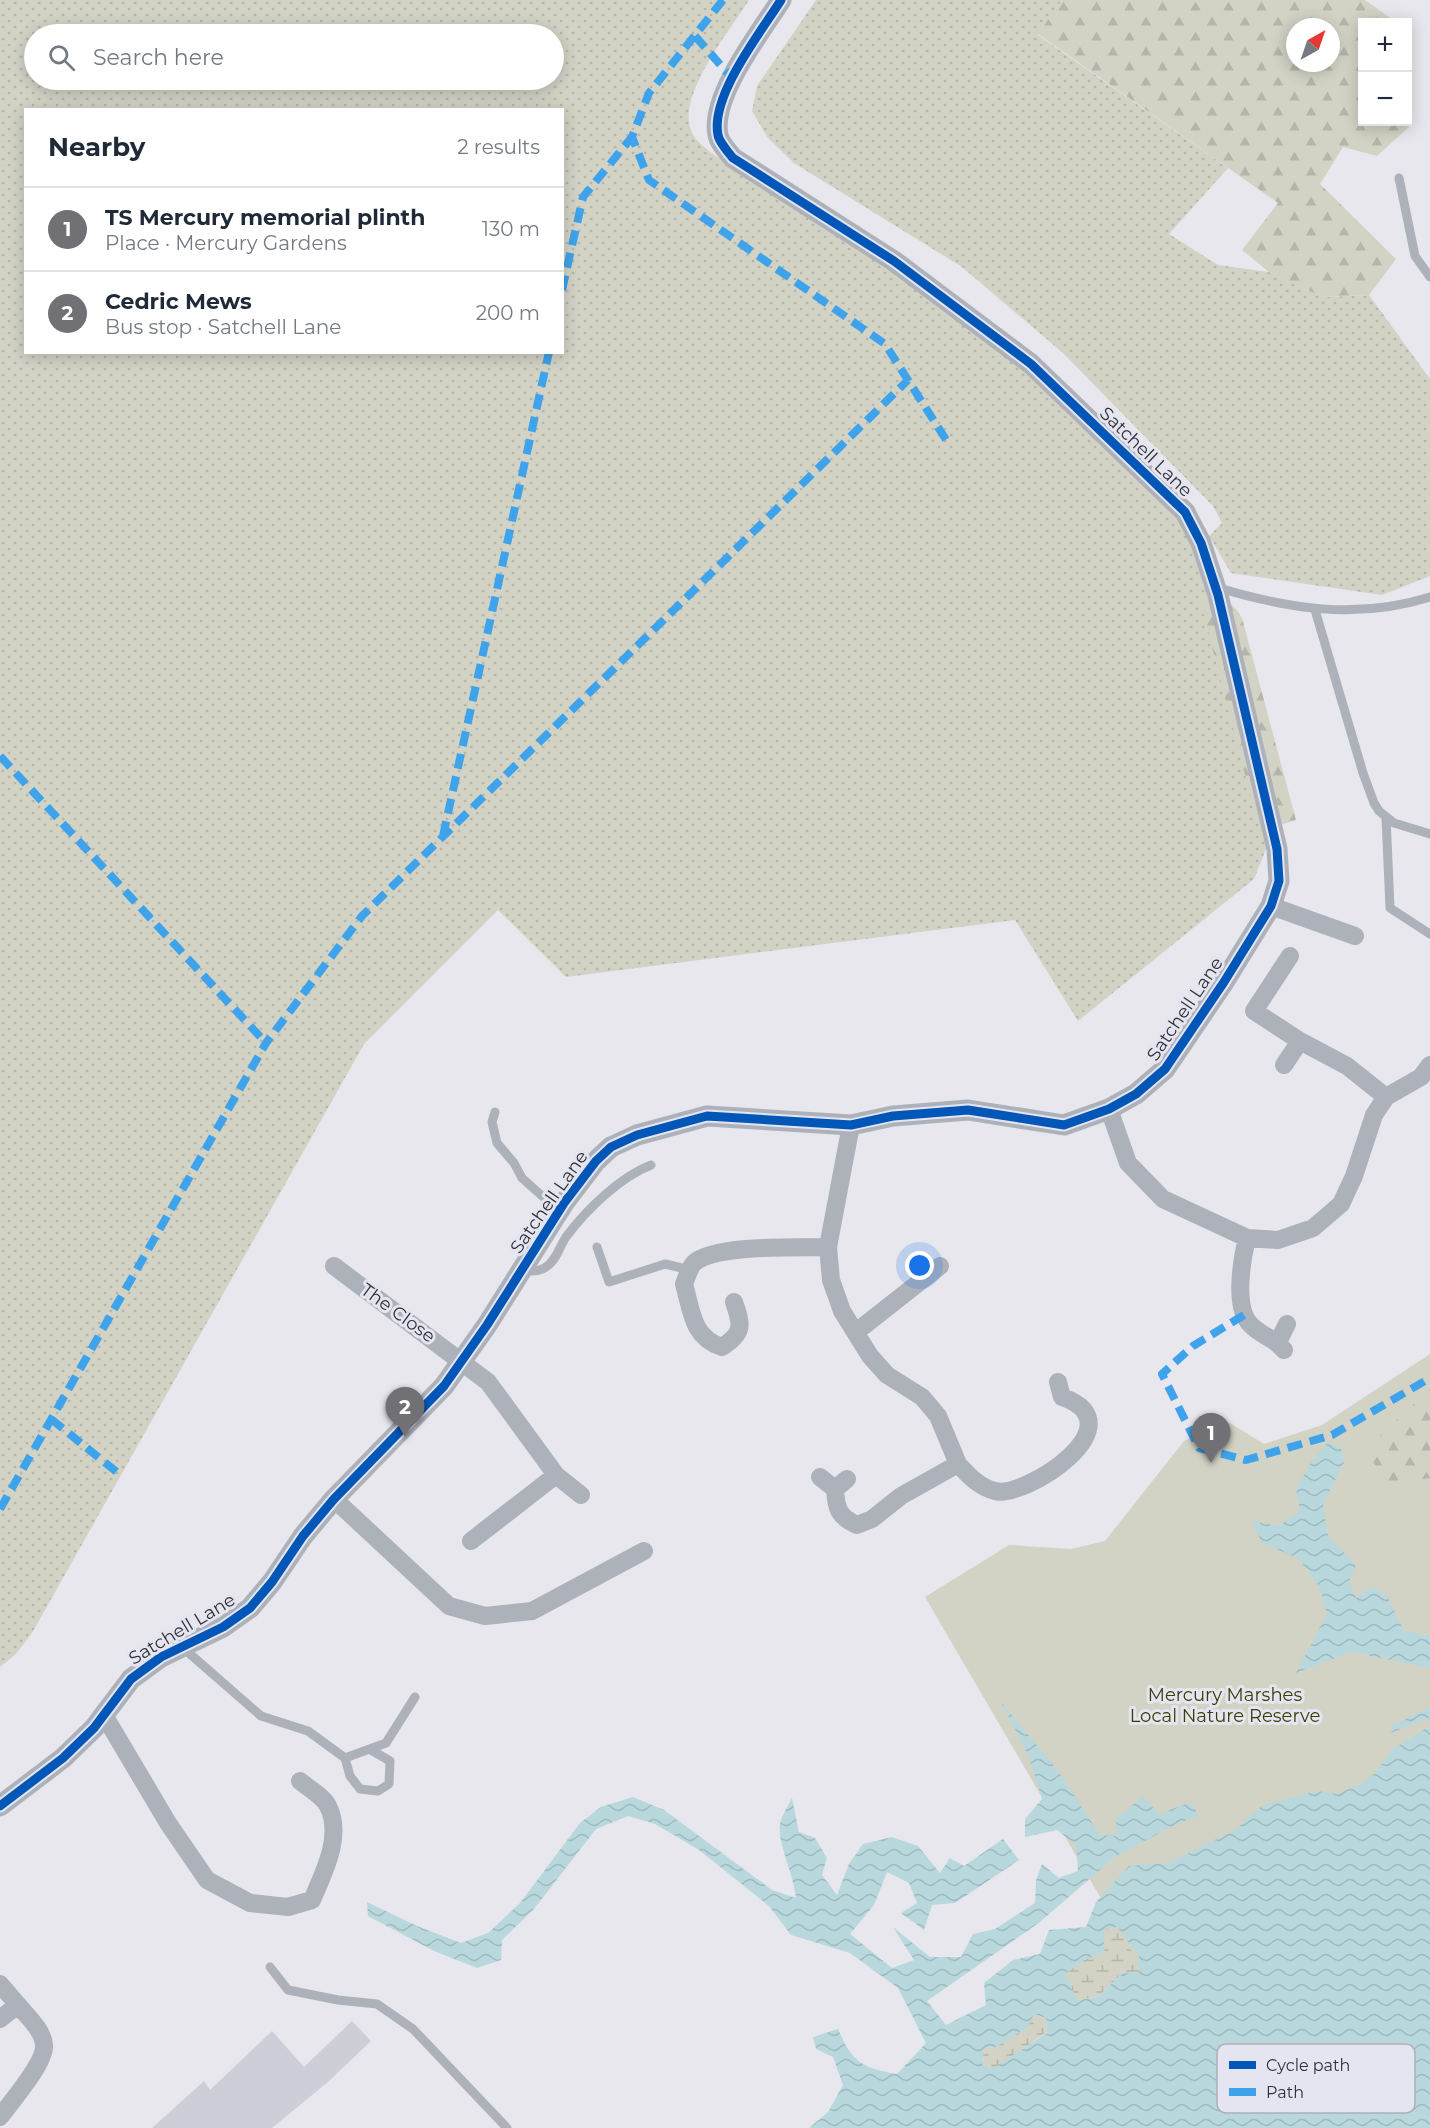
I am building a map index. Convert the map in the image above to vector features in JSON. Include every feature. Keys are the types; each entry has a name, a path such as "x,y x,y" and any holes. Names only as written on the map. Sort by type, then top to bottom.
{"street":[{"name":"Satchell Lane","path":"0,1806 63,1758 104,1715 131,1679 161,1656 233,1621 250,1608 272,1582 303,1536 334,1500 444,1386 522,1271 559,1211 604,1153 637,1135 707,1116 851,1125 893,1116 968,1110 1064,1125 1108,1109 1136,1094 1171,1063 1270,906 1279,881 1277,849 1216,587 1196,530 1178,503 1031,364 894,261 733,158 718,136 719,112 732,78 781,0"},
{"path":"1270,906 1355,936"},
{"path":"1290,956 1254,1011 1300,1041 1347,1066 1386,1097"},
{"path":"1284,1065 1300,1041"},
{"path":"1108,1109 1128,1163 1163,1199 1247,1238 1278,1240 1313,1228 1341,1204 1354,1176 1374,1115 1386,1097 1427,1076"},
{"path":"851,1125 828,1247 831,1280 842,1311 887,1376 922,1397 938,1416 958,1464 972,1480 996,1492 1020,1489 1041,1477 1081,1445 1089,1433 1089,1421 1085,1411 1073,1401 1057,1396"},
{"path":"1247,1238 1242,1258 1243,1311 1251,1325 1281,1346 1287,1324"},
{"path":"734,1302 741,1323 736,1338 722,1347 707,1342 697,1329 684,1284 690,1270 705,1256 733,1251 828,1247"},
{"name":"The Close","path":"334,1266 462,1360 488,1382 556,1475 581,1495"},
{"path":"856,1332 940,1266"},
{"path":"820,1477 841,1484 836,1508 844,1519 857,1525 872,1519 901,1496 958,1464"},
{"path":"471,1541 556,1475"},
{"path":"334,1500 449,1606 485,1616 532,1611 644,1551"},
{"path":"104,1715 168,1823 207,1880 250,1903 288,1907 312,1900 328,1862 334,1827 327,1804 300,1781"},
{"path":"0,1984 40,2032 45,2046 39,2062 0,2118"},
{"path":"0,2019 18,2005"}],"lane":[{"path":"1399,178 1414,256 1430,277"},
{"path":"1216,587 1266,603 1315,610 1365,611 1405,605 1430,597"},
{"path":"1315,610 1374,803 1386,817 1404,827 1430,834"},
{"path":"1386,817 1390,908 1430,934"},
{"path":"495,1112 492,1122 497,1143 514,1163 522,1178 559,1211"},
{"path":"522,1271 541,1271 549,1266 566,1237 607,1193 621,1181 651,1165"},
{"path":"597,1247 609,1282 665,1264 690,1270"},
{"path":"182,1647 261,1716 308,1731 345,1758 350,1776 360,1789 378,1791 389,1784 390,1761 371,1750"},
{"path":"345,1758 386,1743 415,1697"},
{"path":"270,1967 288,1990 338,2001 377,2004 413,2029 507,2128"}],"green space":[{"path":"0,0 749,0 698,81 689,116 693,134 700,144 713,154 887,263 1030,373 1181,521 1198,559 1272,834 1254,879 1078,1021 1015,920 566,977 498,910 364,1044 32,1633 16,1654 0,1667"},
{"path":"816,0 1062,0 1038,35 1228,168 1169,234 1218,265 1269,272 1323,297 1369,295 1430,379 1430,576 1382,595 1231,573 1209,536 1222,523 1213,506 1063,353 962,267 794,163 768,138 752,111 757,86"},
{"path":"1062,0 1365,0 1390,18 1358,18 1358,126 1409,127 1377,156 1343,147 1320,184 1396,259 1369,295 1323,297 1269,272 1242,250 1278,203 1038,34"},
{"path":"1207,592 1228,601 1242,618 1296,820 1273,827 1263,823 1254,810 1201,604"},
{"path":"1430,1354 1430,1479 1398,1487 1370,1482 1355,1456"},
{"name":"Mercury Marshes Local Nature Reserve","path":"1430,1354 1430,1389 1365,1450 1388,1485 1430,1478 1430,2014 1379,2044 1217,2044 1217,2097 925,1597 1009,1545 1071,1549 1105,1541 1184,1441 1230,1423 1264,1444 1322,1425"},
{"path":"1117,1927 1139,1956 1139,1972 1123,1973 1098,1997 1077,2000 1064,1974 1084,1960 1103,1952 1104,1930"},
{"path":"1034,2014 1046,2018 1047,2032 992,2070 982,2064 984,2048 996,2047"},
{"name":"Mercury Marshes Local Nature Reserve","path":"1226,2113 1261,2113 1235,2128"}],"water":[{"path":"1328,1442 1341,1448 1344,1463 1323,1504 1328,1536 1356,1565 1349,1582 1356,1598 1373,1587 1387,1596 1404,1631 1430,1636 1430,1668 1351,1652 1296,1673 1327,1614 1319,1586 1298,1558 1262,1543 1251,1521 1279,1526 1300,1510 1296,1489 1311,1462"},
{"path":"1001,1702 1059,1772 1100,1835 1117,1836 1116,1819 1143,1796 1159,1814 1191,1802 1199,1816 1179,1823 1116,1856 1040,1922 927,2001 946,2025 986,2005 984,1983 1013,1960 1040,1954 1049,1930 1086,1927 1096,1902 1129,1866 1168,1863 1235,1830 1263,1805 1317,1791 1337,1794 1363,1783 1374,1774 1393,1749 1430,1726 1430,2128 809,2128 828,2112 843,2085 833,2057 816,2049 813,2037 838,2029 848,2049 860,2062 875,2069 897,2074 926,2043 898,1988 850,1953 791,1935 769,1906 699,1850 655,1824 628,1816 596,1829 534,1909 502,1940 501,1960 477,1968 434,1951 368,1916 367,1902 417,1926 461,1943 488,1933 520,1903 580,1823 601,1807 633,1797 664,1810 772,1890 796,1898 780,1832 781,1821 792,1798 799,1832 815,1838 827,1858 822,1875 837,1895 849,1864 863,1844 892,1837 918,1846 940,1873 950,1858 964,1866 1003,1839 1019,1860 955,1903 932,1905 924,1930 901,1913 917,1903 909,1883 887,1872 874,1905 850,1934 892,1968 914,1960 893,1927 930,1957 961,1957 973,1934 995,1929 1035,1903 1036,1880 1042,1864 1059,1878 1078,1871 1076,1845 1057,1830 1025,1837 1025,1819 1042,1799 1029,1757","holes":["1117,1927 1139,1956 1139,1972 1123,1973 1098,1997 1077,2000 1065,1974 1084,1960 1104,1952 1104,1930","1034,2014 1046,2018 1047,2033 992,2069 982,2064 984,2048 996,2047 1028,2027"]},
{"path":"1430,1707 1430,1718 1390,1733 1391,1726"}],"building":[{"path":"352,2021 371,2041 328,2082 272,2128 152,2128 204,2081 210,2090 272,2031 304,2067"}],"marked path":[{"path":"723,0 649,93 632,137 649,180 885,344 950,446"},
{"path":"695,36 732,78"},
{"path":"564,281 583,197 632,137"},
{"path":"443,836 549,354"},
{"path":"0,1509 266,1043 362,916 908,380"},
{"path":"0,756 266,1043"},
{"path":"1244,1315 1193,1346 1162,1374 1199,1448 1246,1460 1332,1435 1430,1378"},
{"path":"51,1419 118,1473"}],"cycle path":[{"path":"0,1806 63,1758 94,1728 131,1679 161,1657 223,1627 250,1608 272,1582 303,1536 334,1499 444,1386 487,1325 564,1203 596,1161 611,1147 637,1135 707,1116 851,1125 893,1116 968,1110 1064,1125 1109,1109 1136,1094 1165,1069 1224,982 1271,906 1279,881 1277,849 1218,595 1201,543 1185,512 1031,364 894,261 733,158 720,141 718,119 729,84 750,46 781,0"}],"place":[{"name":"Cedric Mews","path":"405,1437"},
{"name":"TS Mercury memorial plinth","path":"1211,1463"}]}
